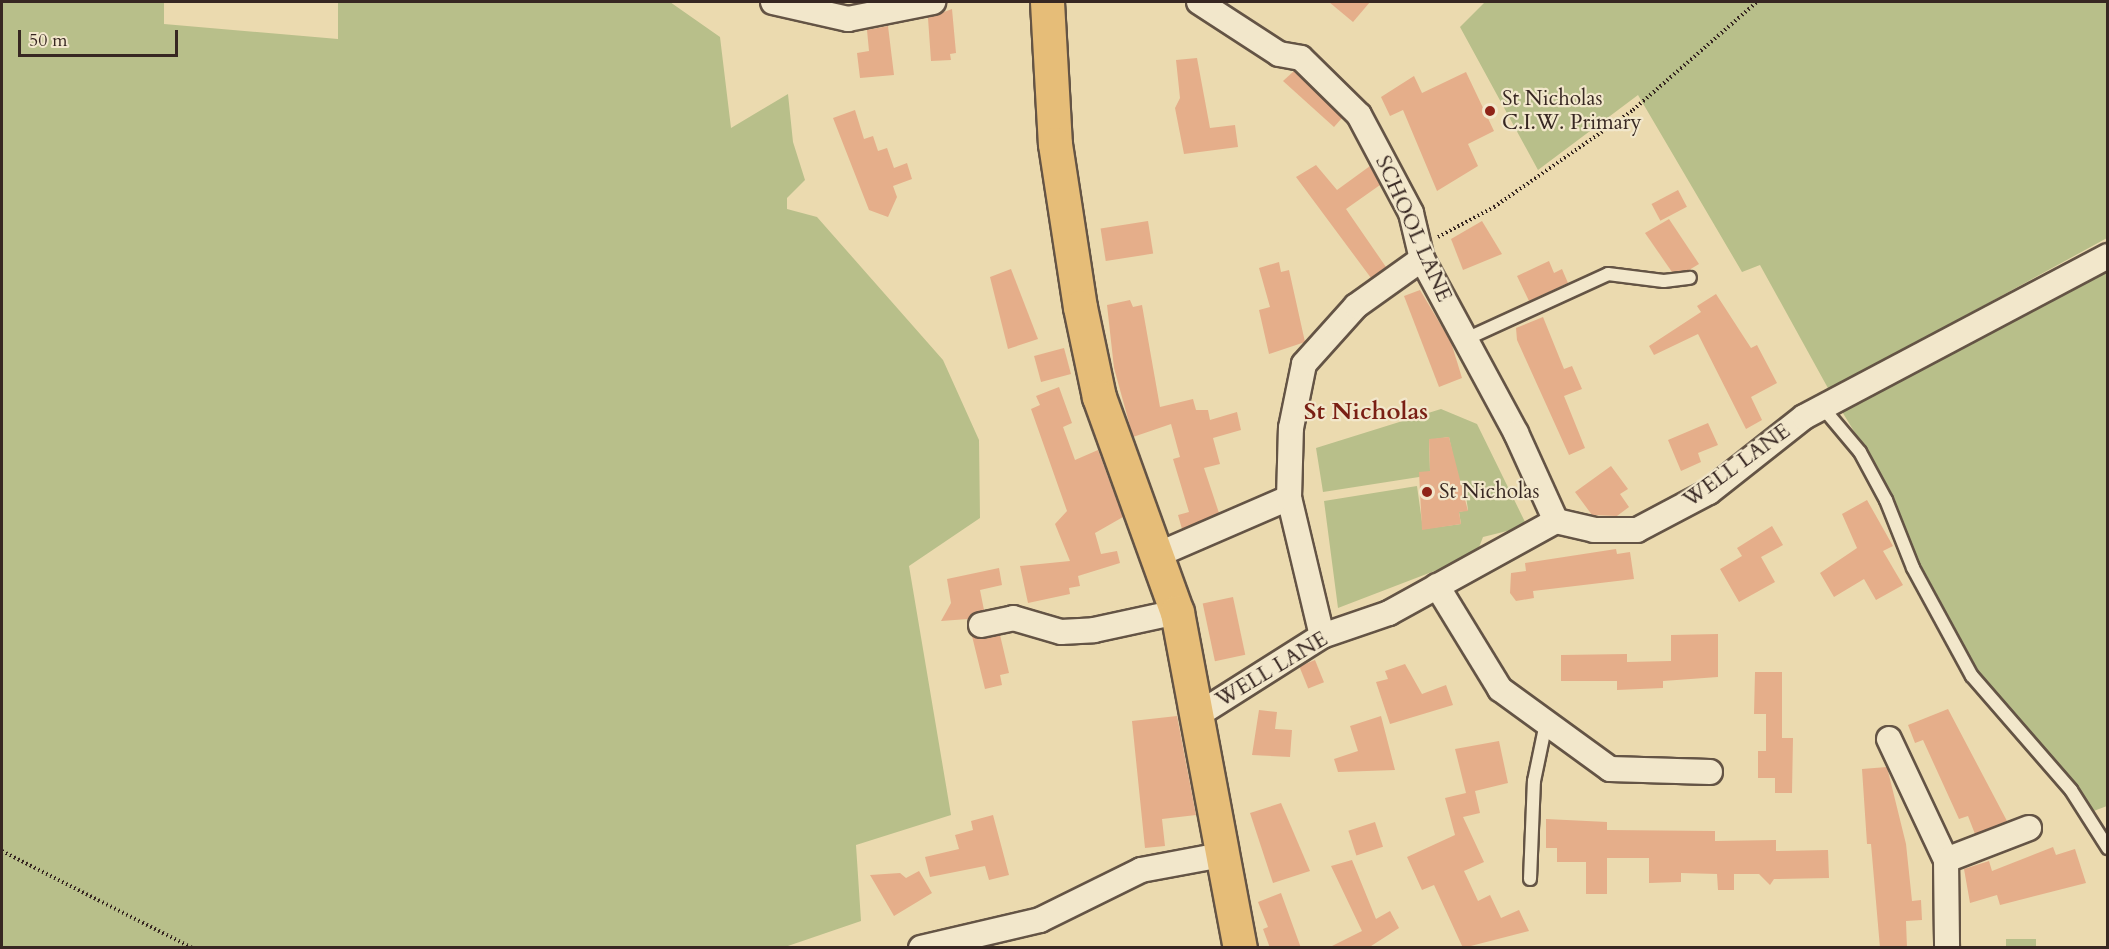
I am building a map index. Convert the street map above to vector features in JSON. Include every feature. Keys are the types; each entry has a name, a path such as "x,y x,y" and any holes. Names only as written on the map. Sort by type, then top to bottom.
{"main road":[{"path":"1047,2 1055,144 1080,307 1099,397 1177,612 1199,714 1221,855 1240,948"}],"street":[{"path":"772,2 848,19 933,2"},
{"name":"SCHOOL LANE","path":"1199,2 1279,54 1301,58 1341,91 1392,173 1411,213 1420,253 1556,521"},
{"path":"1322,636 1288,498 1292,428 1304,364 1356,306 1420,253"},
{"name":"WELL LANE","path":"1199,714 1322,636 1389,613 1556,521 1594,530 1637,530 1709,492 1823,408 2108,256"},
{"path":"1157,555 1288,498"},
{"path":"1437,586 1500,688 1610,769 1710,772"},
{"path":"981,625 1012,618 1061,632 1094,630 1177,612"},
{"path":"1889,739 1946,860 1947,948"},
{"path":"1946,860 2029,828"},
{"path":"921,948 1040,920 1141,870 1221,855"}],"lane":[{"path":"1464,340 1608,274 1680,282 1690,278"},
{"path":"1823,408 1860,452 1886,500 1913,568 1972,676 2071,790 2108,848"},
{"path":"1530,879 1534,780 1546,723"}],"path":[{"path":"1420,253 1494,207 1633,110 1757,2"},
{"path":"2,851 192,948"}],"green space":[{"path":"2,2 164,2 164,24 338,39 338,2 670,2 720,37 731,128 788,94 793,142 805,180 787,198 787,209 817,217 943,360 979,440 980,518 909,566 951,815 856,845 861,921 782,948 2,947"},
{"path":"1485,2 2107,2 2107,238 1829,390 1760,265 1742,272 1638,95 1538,170 1460,27"},
{"path":"2107,265 2107,806 2091,812 1977,669 1925,579 1893,495 1841,410"},
{"path":"1441,409 1477,424 1527,526 1483,537 1476,555 1338,608 1324,501 1417,486 1423,529 1461,524 1459,512 1468,510 1465,489 1460,490 1449,437 1429,440 1430,471 1419,477 1323,492 1316,448"},
{"path":"2006,939 2036,939 2036,947 2006,947"}],"building":[{"path":"1329,2 1370,2 1353,22"},
{"path":"952,9 956,53 950,54 951,60 931,61 928,18"},
{"path":"888,26 894,75 860,78 857,53 869,51 867,30"},
{"path":"1197,58 1210,128 1235,125 1238,147 1184,154 1175,108 1180,98 1176,60"},
{"path":"1294,71 1342,118 1334,127 1283,81"},
{"path":"1466,72 1494,131 1468,144 1478,166 1437,191 1403,110 1390,116 1381,97 1414,76 1422,93"},
{"path":"855,110 864,139 873,136 878,151 887,148 894,168 907,163 912,179 893,186 897,197 888,217 869,210 833,118"},
{"path":"1316,165 1337,190 1370,166 1380,185 1346,209 1386,267 1371,278 1296,177"},
{"path":"1678,190 1687,207 1660,221 1652,204"},
{"path":"1669,219 1699,264 1689,270 1672,272 1645,233"},
{"path":"1148,221 1153,254 1106,261 1101,229"},
{"path":"1482,221 1502,254 1463,270 1451,239"},
{"path":"1549,261 1554,273 1562,269 1568,283 1529,301 1517,276"},
{"path":"1279,262 1281,272 1289,270 1305,342 1269,354 1259,310 1270,307 1259,268"},
{"path":"1011,269 1038,339 1008,349 990,277"},
{"path":"1420,290 1451,342 1462,378 1439,387 1404,296"},
{"path":"1716,294 1751,348 1757,345 1777,383 1751,397 1762,420 1746,429 1698,334 1654,355 1649,346 1701,312 1697,306"},
{"path":"1130,300 1133,307 1142,305 1160,407 1193,399 1196,410 1208,410 1210,420 1237,412 1241,430 1213,438 1220,464 1204,468 1219,513 1182,529 1178,515 1189,512 1173,459 1180,457 1171,424 1133,437 1114,368 1107,305"},
{"path":"1543,317 1564,369 1572,366 1582,389 1564,396 1585,448 1569,455 1517,340 1516,328"},
{"path":"1064,348 1071,374 1041,382 1034,356"},
{"path":"1059,387 1072,423 1063,427 1075,460 1098,450 1123,517 1095,533 1101,554 1117,551 1120,563 1078,576 1080,586 1069,588 1070,594 1028,603 1020,566 1070,561 1055,524 1067,511 1031,409 1040,405 1036,396"},
{"path":"1708,423 1718,445 1698,453 1701,462 1681,471 1668,440"},
{"path":"1449,437 1468,511 1459,512 1461,524 1422,530 1419,472 1430,471 1429,439"},
{"path":"1611,466 1628,489 1620,494 1629,507 1617,516 1592,515 1575,492"},
{"path":"1867,500 1893,546 1883,551 1903,585 1876,600 1864,579 1834,597 1820,573 1857,548 1842,514"},
{"path":"1772,526 1783,545 1761,557 1775,582 1739,602 1720,569 1742,556 1737,548"},
{"path":"1616,549 1617,554 1630,552 1634,579 1533,591 1534,598 1516,601 1510,593 1511,573 1526,571 1525,563"},
{"path":"999,568 1002,585 980,590 984,610 968,619 941,621 951,603 947,579"},
{"path":"1233,597 1245,655 1215,661 1203,603"},
{"path":"1718,634 1718,677 1663,681 1663,688 1617,690 1617,681 1561,681 1561,655 1627,654 1627,662 1671,661 1671,635"},
{"path":"1000,635 1009,673 1000,675 1002,685 985,689 972,636"},
{"path":"1315,660 1324,682 1308,689 1299,666"},
{"path":"1405,664 1422,694 1446,685 1453,705 1390,724 1376,682 1388,679 1385,671"},
{"path":"1755,672 1782,672 1782,738 1793,738 1792,793 1775,793 1775,778 1758,778 1758,751 1766,751 1766,714 1754,714"},
{"path":"1948,709 2007,821 1975,834 1968,816 1959,819 1923,740 1915,743 1908,725"},
{"path":"1259,710 1277,712 1275,729 1292,730 1290,757 1252,755"},
{"path":"1177,716 1196,815 1162,819 1165,846 1145,848 1132,721"},
{"path":"1381,716 1395,770 1338,772 1334,759 1358,751 1350,726"},
{"path":"1499,741 1508,783 1475,791 1480,813 1463,817 1484,862 1464,871 1478,901 1490,895 1501,918 1519,910 1529,931 1463,948 1434,885 1422,890 1407,857 1455,835 1445,798 1466,793 1455,749"},
{"path":"1887,767 1906,844 1912,901 1921,900 1922,920 1906,921 1907,948 1880,948 1871,844 1867,844 1862,769"},
{"path":"1281,803 1310,871 1273,883 1250,813"},
{"path":"993,815 1009,875 989,880 985,866 930,877 925,857 959,849 955,835 973,830 971,821"},
{"path":"1546,819 1607,822 1607,830 1715,831 1715,841 1776,840 1776,851 1828,850 1829,878 1774,879 1770,885 1759,874 1734,874 1734,890 1718,890 1717,874 1681,873 1681,882 1649,883 1649,858 1607,858 1607,894 1586,894 1586,862 1557,862 1557,848 1546,848"},
{"path":"1375,822 1383,847 1356,855 1348,831"},
{"path":"2053,847 2056,855 2075,849 2086,883 2000,905 1997,895 1970,903 1964,869 1989,861 1992,871"},
{"path":"1352,860 1376,919 1390,911 1399,928 1368,948 1328,948 1362,931 1331,866"},
{"path":"919,871 932,893 894,916 870,875 900,873 906,878"},
{"path":"1281,893 1301,948 1270,948 1263,929 1268,927 1258,902"}],"place":[{"name":"St Nicholas C.I.W. Primary","path":"1490,111"},
{"name":"St Nicholas","path":"1427,492"}],"district":[{"name":"St Nicholas","path":"1366,412"}]}
